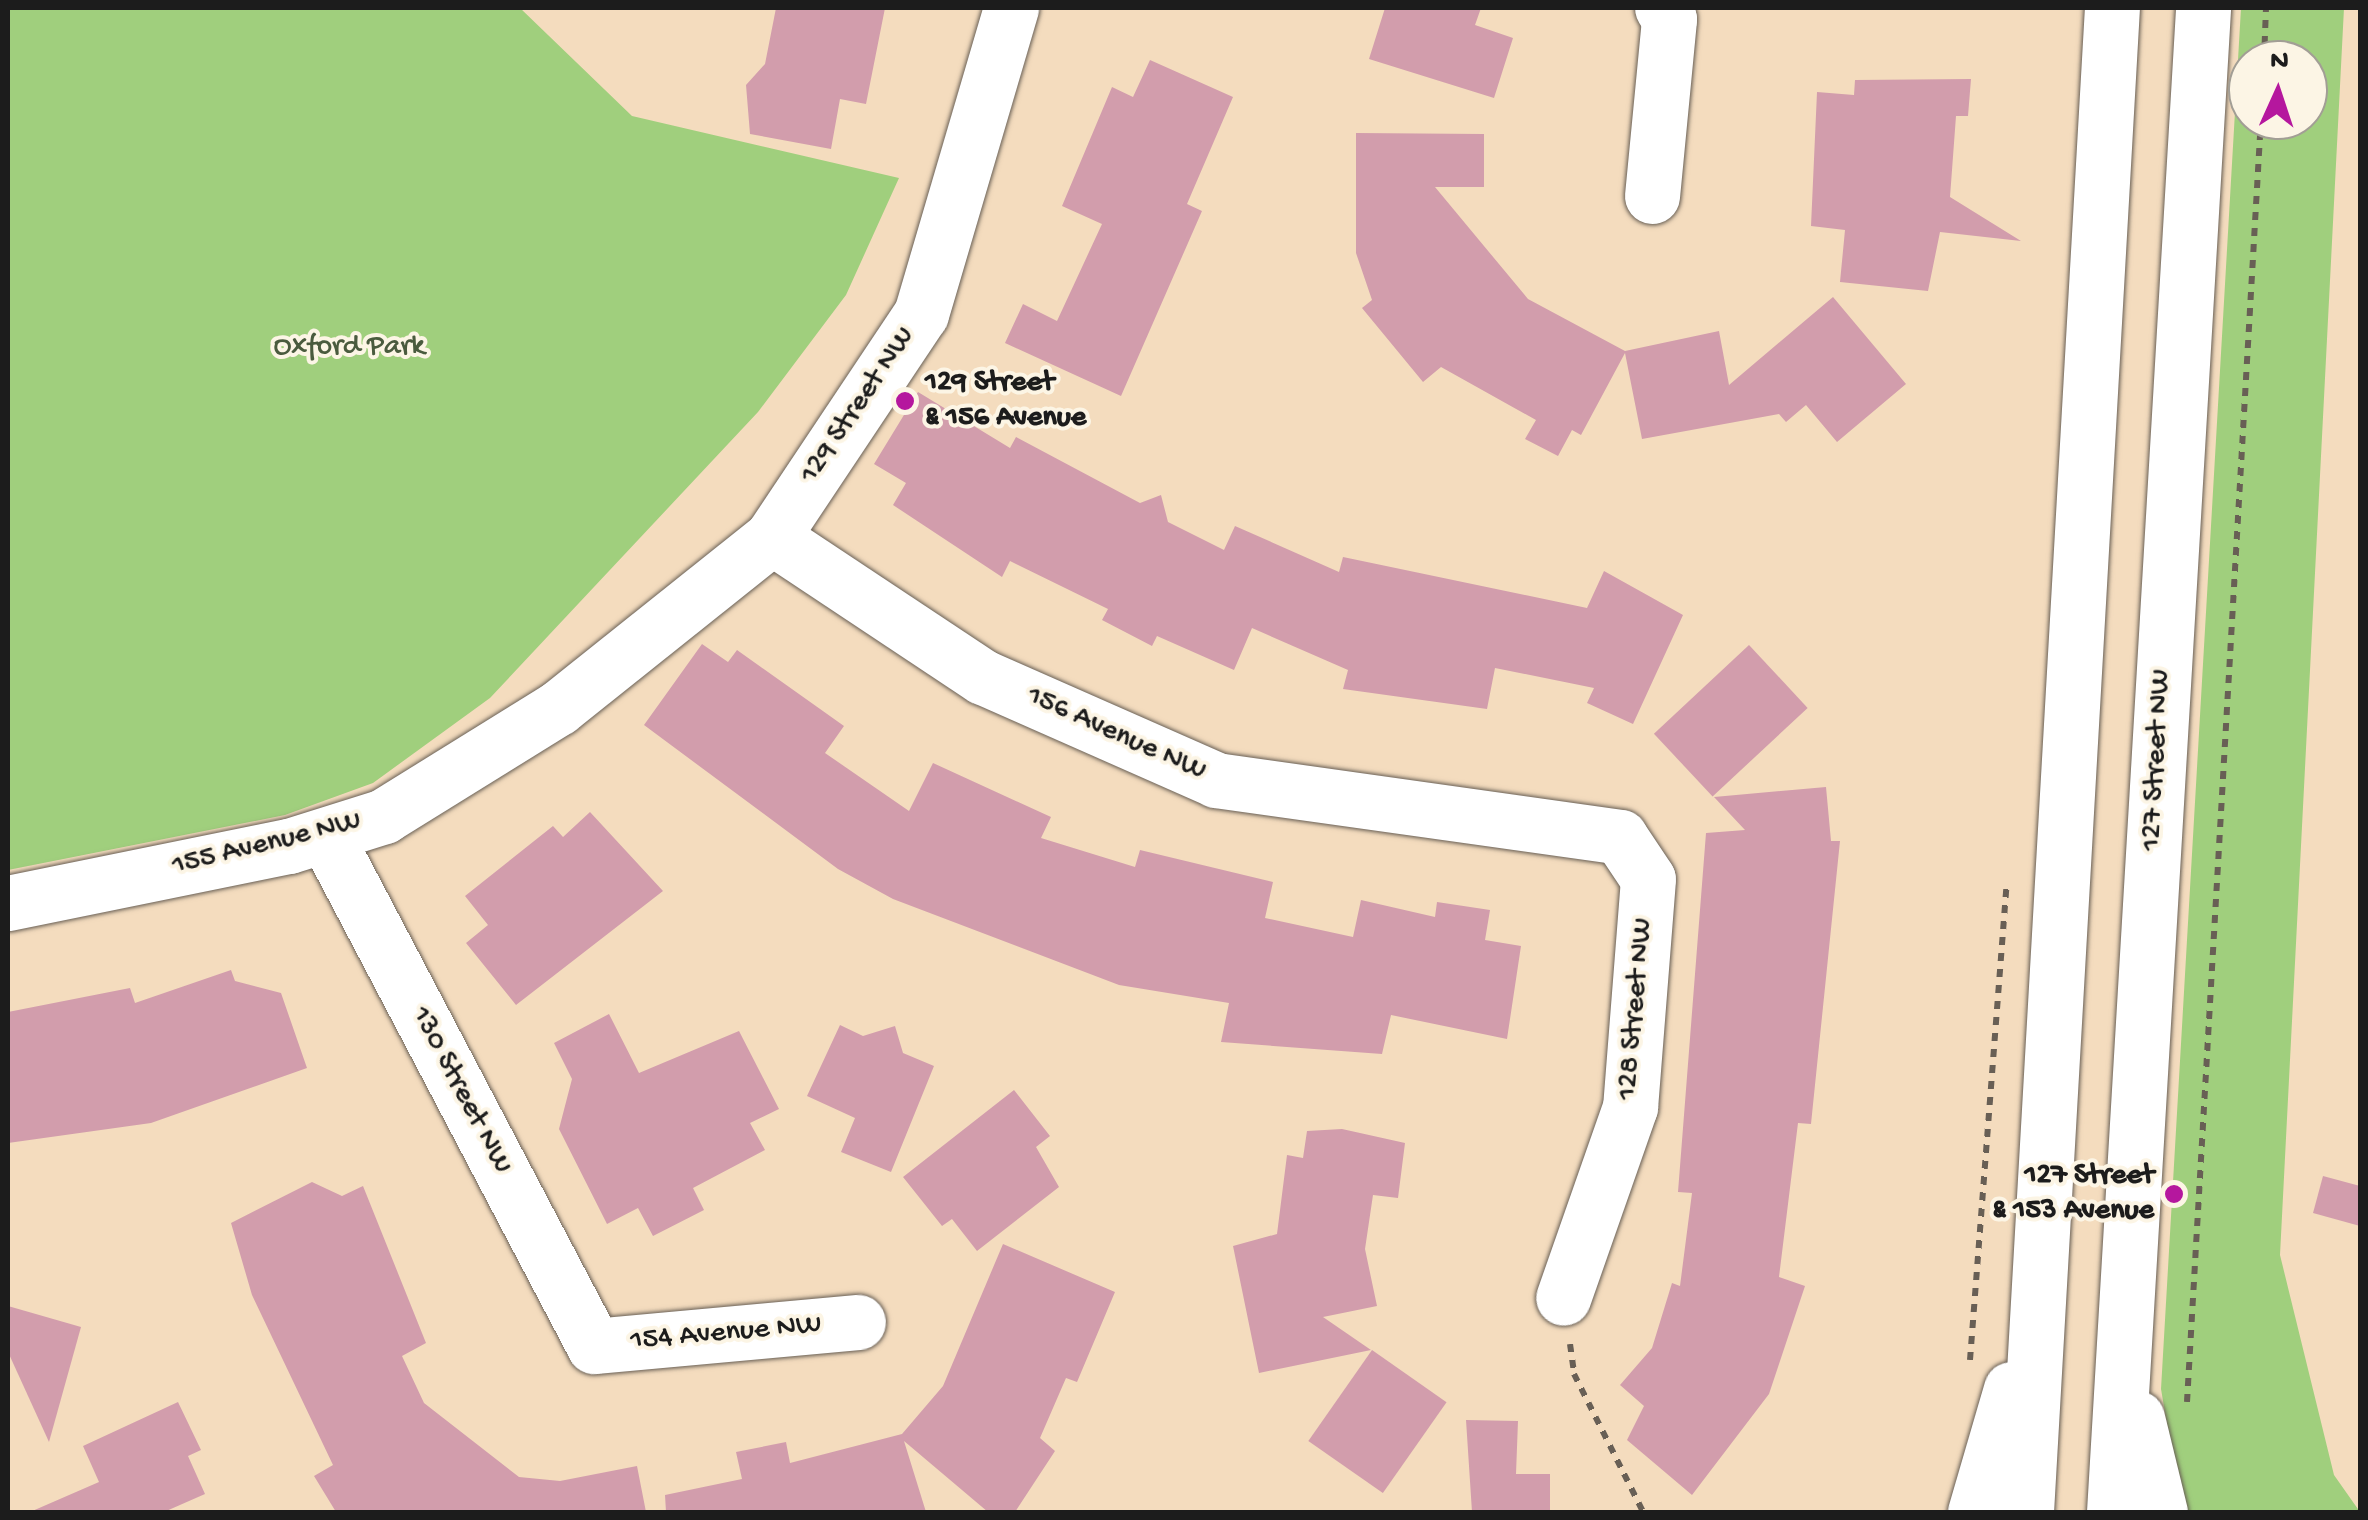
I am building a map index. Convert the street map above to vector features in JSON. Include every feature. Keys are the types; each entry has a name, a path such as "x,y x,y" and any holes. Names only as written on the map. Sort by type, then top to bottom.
{"street":[{"name":"129 Street NW","path":"558,708 772,537 920,314 1011,8"},
{"path":"1652,196 1670,19 1662,8"},
{"path":"2026,1512 2112,8"},
{"name":"127 Street NW","path":"2114,1512 2203,8"},
{"name":"156 Avenue NW","path":"772,537 982,676 1216,780 1620,837"},
{"name":"155 Avenue NW","path":"8,902 326,836 453,780 558,708"},
{"name":"130 Street NW","path":"326,836 594,1346"},
{"name":"128 Street NW","path":"1563,1298 1630,1107 1648,880 1620,837"},
{"path":"1975,1512 2038,1300"},
{"name":"154 Avenue NW","path":"594,1346 858,1322"},
{"path":"2123,1352 2160,1512"}],"path":[{"path":"2265,40 2266,8"},
{"path":"2186,1413 2260,140"},
{"path":"1563,1298 1574,1374 1643,1512"}],"green space":[{"name":"Oxford Park","path":"8,8 520,8 632,116 899,178 846,295 758,412 490,698 373,783 285,815 8,870"},
{"path":"2241,8 2344,8 2280,1255 2334,1475 2360,1512 2182,1512 2161,1389 2233,140 2328,140 2328,40 2239,40"}],"building":[{"path":"776,8 885,8 866,104 840,99 831,149 750,134 746,85 765,64"},
{"path":"1385,8 1481,8 1475,25 1513,38 1494,98 1369,59"},
{"path":"1150,60 1233,97 1187,204 1202,211 1121,396 1005,343 1023,304 1057,321 1102,224 1062,206 1112,87 1133,97"},
{"path":"1971,79 1968,116 1956,116 1950,197 2021,241 1940,232 1928,291 1840,282 1845,230 1811,226 1817,92 1854,95 1855,80"},
{"path":"1356,133 1484,134 1484,187 1435,187 1528,299 1625,351 1719,331 1729,385 1833,297 1906,384 1837,442 1806,405 1786,422 1779,414 1642,439 1625,353 1581,435 1572,430 1558,456 1525,439 1536,420 1441,367 1423,382 1362,308 1372,300 1356,253"},
{"path":"918,392 1010,448 1016,437 1140,503 1161,495 1168,522 1224,550 1235,526 1339,572 1343,557 1587,608 1604,571 1683,615 1633,724 1587,703 1594,688 1495,668 1487,709 1343,689 1348,670 1252,628 1234,670 1157,636 1152,646 1102,620 1108,609 1010,561 1002,577 893,505 906,483 874,464"},
{"path":"702,644 728,662 737,650 844,726 825,753 909,811 933,763 1051,817 1041,838 1135,867 1140,850 1273,882 1265,918 1353,937 1361,900 1435,917 1437,902 1490,910 1485,940 1521,946 1507,1039 1391,1015 1382,1054 1221,1042 1229,1003 1119,985 893,899 838,869 644,725"},
{"path":"1749,645 1808,708 1713,797 1654,734"},
{"path":"1826,787 1831,841 1840,841 1811,1124 1798,1123 1779,1277 1805,1286 1769,1394 1692,1495 1627,1440 1644,1406 1620,1385 1652,1348 1672,1283 1680,1286 1692,1193 1678,1192 1706,833 1745,830 1714,797"},
{"path":"590,812 663,891 516,1005 466,943 488,925 465,896 553,826 563,837"},
{"path":"231,970 235,981 281,993 307,1068 151,1123 8,1143 8,1012 130,988 135,1003"},
{"path":"609,1014 639,1073 739,1031 779,1109 750,1123 765,1150 693,1188 704,1210 653,1236 638,1208 607,1224 559,1129 572,1079 554,1043"},
{"path":"840,1025 863,1036 895,1026 903,1053 934,1066 891,1172 841,1152 855,1118 807,1096"},
{"path":"1014,1090 1050,1136 1036,1147 1059,1187 977,1251 952,1219 942,1226 903,1177"},
{"path":"1342,1129 1405,1143 1398,1198 1373,1195 1365,1249 1377,1306 1323,1317 1371,1350 1259,1373 1233,1246 1277,1234 1287,1155 1303,1158 1307,1131"},
{"path":"2323,1176 2360,1186 2360,1226 2313,1213"},
{"path":"312,1182 342,1196 363,1186 426,1343 402,1356 424,1403 519,1477 560,1481 637,1466 646,1512 336,1512 314,1476 333,1465 252,1295 231,1223"},
{"path":"1003,1244 1115,1292 1077,1382 1066,1378 1040,1438 1055,1451 1015,1512 988,1512 904,1441 926,1512 666,1512 665,1495 742,1479 736,1452 786,1442 790,1463 902,1434 943,1386"},
{"path":"8,1306 81,1327 49,1442 8,1352"},
{"path":"1372,1350 1447,1402 1383,1493 1308,1441"},
{"path":"178,1402 201,1450 188,1456 205,1494 164,1512 30,1512 99,1482 83,1446"},
{"path":"1466,1420 1518,1421 1516,1474 1550,1474 1550,1512 1472,1512"}],"place":[{"name":"129 Street & 156 Avenue","path":"905,401"},
{"name":"127 Street & 153 Avenue","path":"2174,1194"}]}
